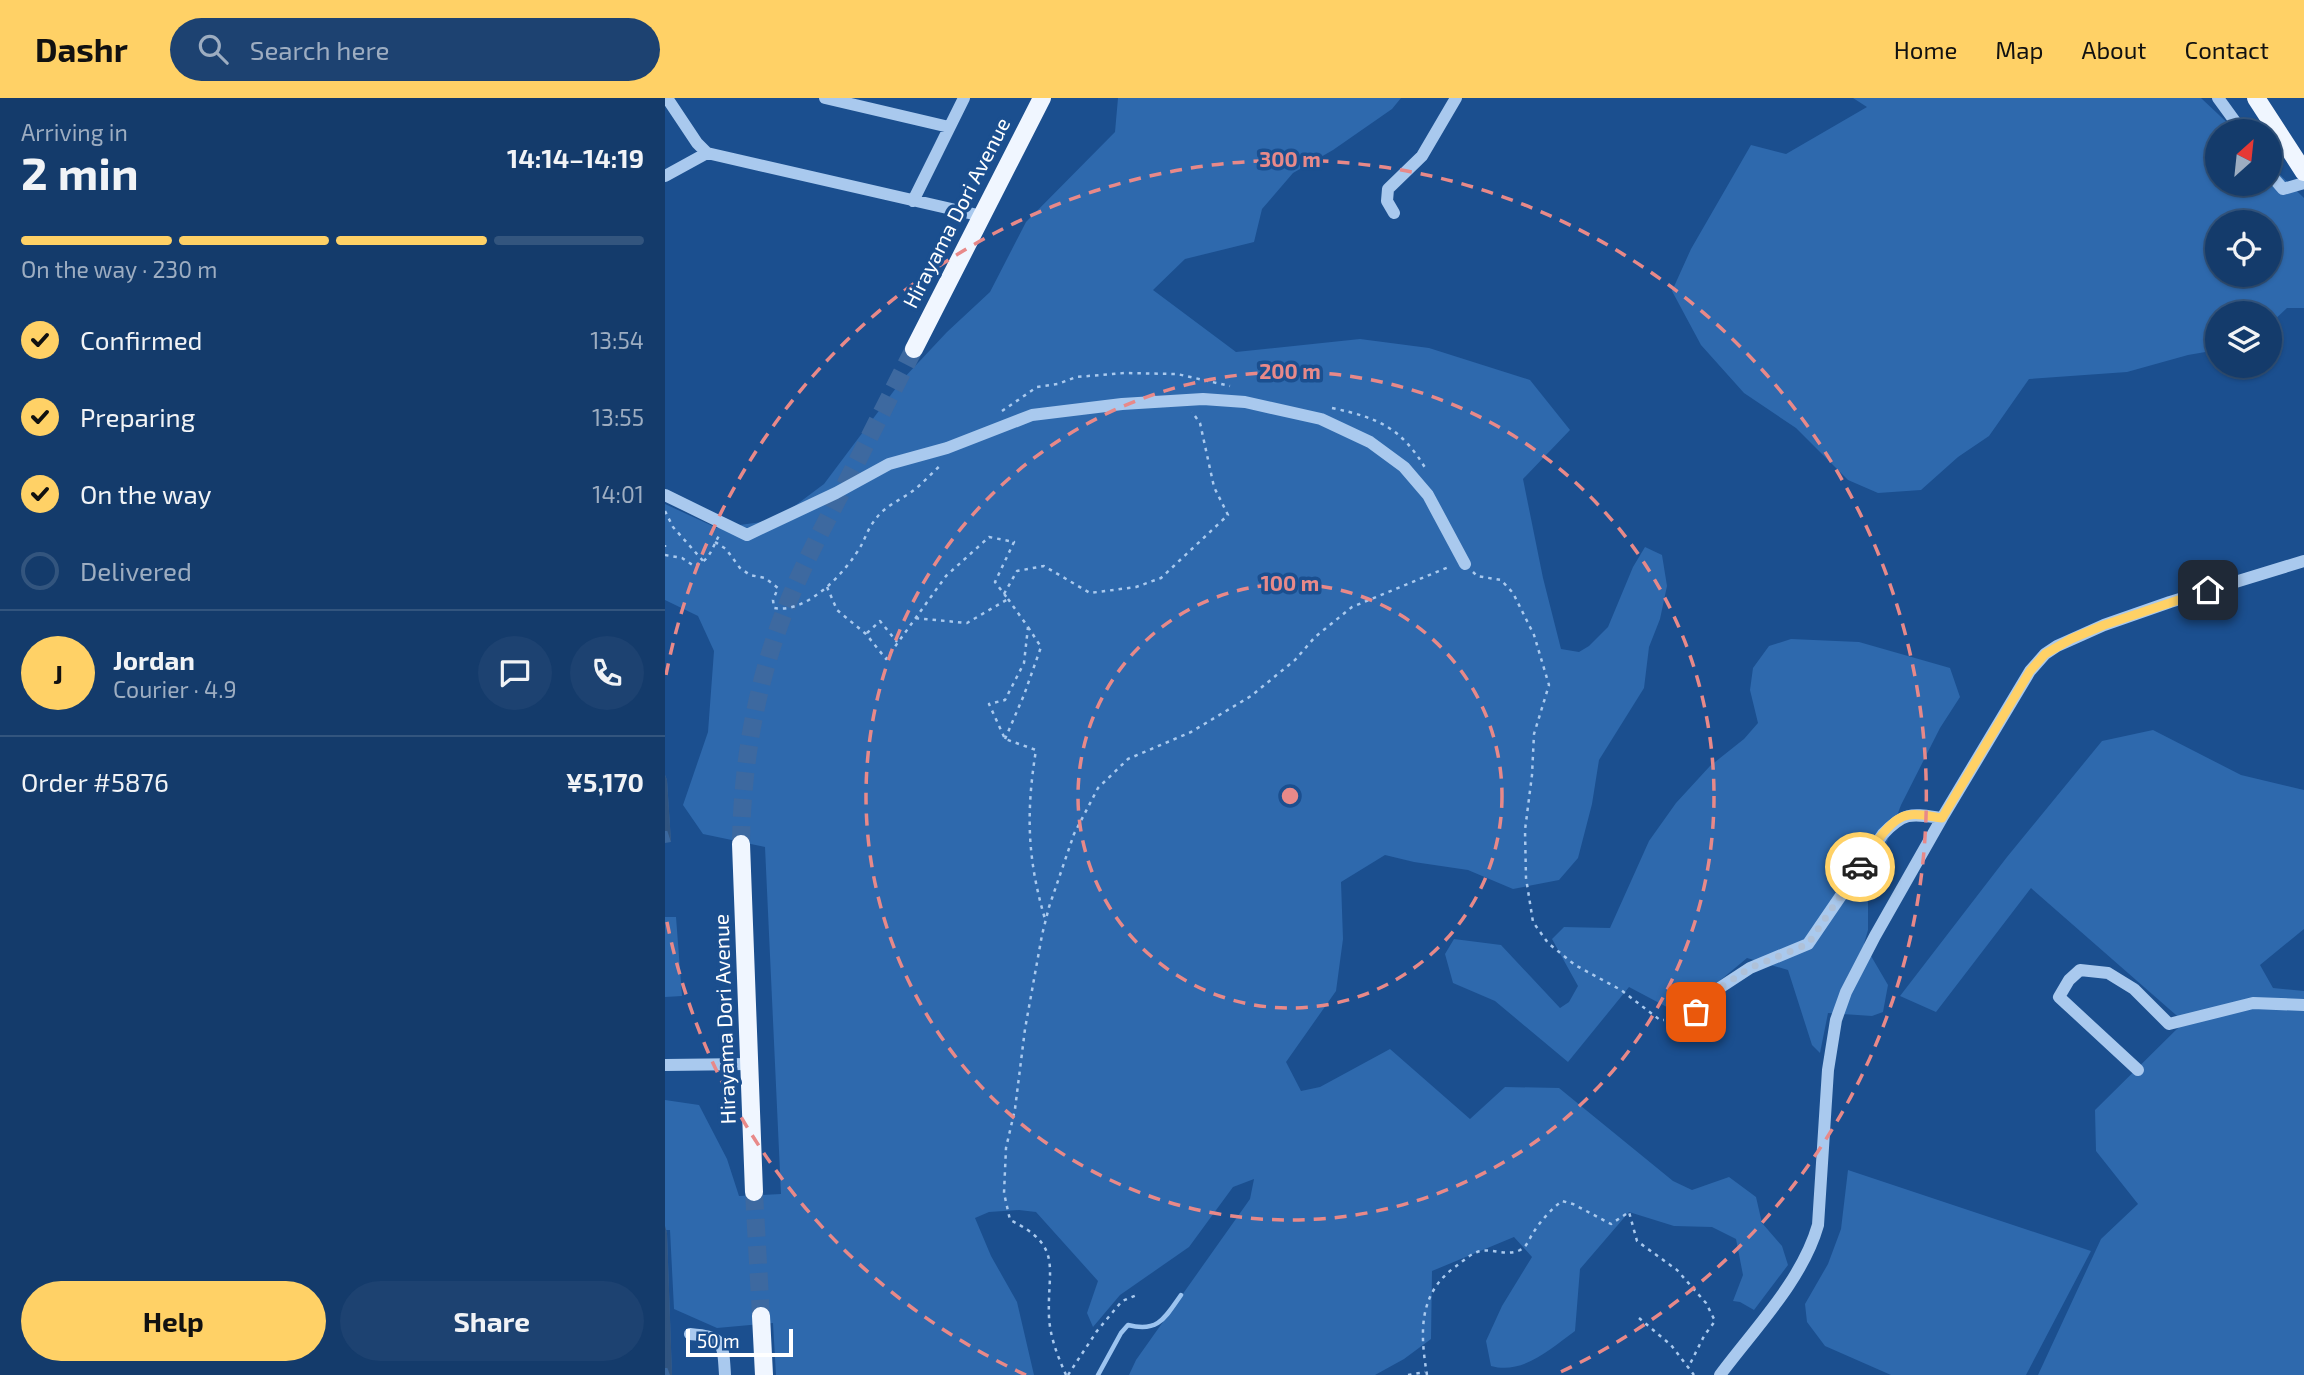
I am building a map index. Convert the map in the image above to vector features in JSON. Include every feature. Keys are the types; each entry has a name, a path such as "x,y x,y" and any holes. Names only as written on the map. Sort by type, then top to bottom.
{"main road":[{"name":"Hirayama Dori Avenue","path":"914,349 1042,98"},
{"path":"2256,98 2304,172"},
{"name":"Hirayama Dori Avenue","path":"741,844 754,1192"},
{"path":"761,1317 764,1375"}],"street":[{"path":"667,98 706,153 982,216"},
{"path":"825,98 950,127"},
{"path":"913,201 964,98"},
{"path":"1394,213 1387,201 1388,189 1422,156 1456,98"},
{"path":"2218,98 2233,119"},
{"path":"665,176 706,153"},
{"path":"2282,188 2304,183"},
{"path":"665,495 747,536 890,464 947,448 1031,415 1184,400 1245,402 1321,419 1370,442 1404,467 1428,495 1465,564"},
{"path":"1720,1375 1796,1274 1813,1244 1818,1225 1828,1070 1836,1020 1846,992 1942,818 2030,671 2045,654 2064,642 2104,625 2170,601 2304,561"},
{"path":"1676,1021 1696,1012 1721,987 1750,968 1808,944 1883,834 1902,816 1910,814 1942,818"},
{"path":"2138,1070 2059,998 2069,980 2080,971 2108,973 2134,989 2169,1024 2253,1003 2304,1005"},
{"path":"665,1065 749,1064"},
{"path":"690,1334 712,1336 721,1343 725,1375"}],"path":[{"path":"1001,412 1037,387 1058,384 1076,377 1125,373 1177,374 1230,387"},
{"path":"1004,594 1017,571 1044,566 1090,593 1136,587 1161,578 1228,515 1214,487 1200,423 1184,400"},
{"path":"1326,407 1379,421 1398,433 1418,456 1429,475"},
{"path":"715,542 726,549 740,568 750,575 765,578 778,588 773,600 774,608 779,609 817,596 843,572 862,545 875,519 943,463"},
{"path":"665,510 673,527 704,562"},
{"path":"665,555 682,558 694,566 704,562 712,554 724,525"},
{"path":"826,585 837,610 866,634 886,659 946,576 989,537 1014,542 995,582 1041,647 1005,739"},
{"path":"1137,1295 1122,1301 1067,1375 1056,1352 1049,1320 1051,1258 1042,1243 1028,1229 1010,1220 1004,1193 1006,1148 1015,1109 1025,1029 1046,920 1074,834 1098,789 1128,759 1192,732 1251,696 1352,607 1453,565 1465,564 1477,576 1501,580 1513,593 1534,635 1549,685 1534,734 1525,830 1525,877 1534,922 1548,943 1575,965 1621,990 1660,1020 1676,1021"},
{"path":"914,618 967,623 1008,600"},
{"path":"866,634 880,621 897,642"},
{"path":"1028,627 1024,663 1005,699 989,704 1005,739 1036,750 1028,831 1034,883 1046,920"},
{"path":"1408,1375 1426,1373 1423,1325 1426,1303 1440,1278 1479,1251 1508,1253 1520,1250 1562,1201 1612,1224 1629,1212 1637,1241 1677,1270 1706,1303 1715,1321 1689,1366"},
{"path":"1639,1318 1671,1345 1694,1375"}],"shaded area":[{"path":"1118,98 1401,98 1392,109 1333,150 1293,173 1262,209 1254,242 1185,259 1153,290 1236,352 1360,339 1429,348 1530,380 1570,430 1523,479 1561,649 1579,652 1608,627 1633,567 1645,547 1662,555 1667,586 1660,619 1649,647 1644,688 1599,760 1592,804 1578,858 1559,880 1513,889 1468,870 1385,855 1341,882 1343,939 1336,991 1286,1062 1301,1091 1320,1087 1390,1049 1470,1119 1505,1087 1559,1088 1673,1181 1692,1190 1729,1177 1756,1197 1762,1223 1782,1246 1788,1265 1754,1310 1733,1301 1743,1275 1736,1239 1712,1227 1674,1226 1629,1212 1580,1269 1575,1331 1525,1364 1503,1368 1491,1366 1486,1341 1502,1306 1532,1257 1514,1237 1432,1271 1431,1339 1404,1359 1375,1375 1129,1375 1136,1360 1250,1199 1254,1179 1233,1187 1189,1247 1120,1295 1093,1327 1087,1313 1098,1281 1036,1212 989,1212 975,1218 991,1256 1017,1302 1034,1375 776,1375 773,1323 717,1328 674,1309 670,1230 665,1230 665,1100 699,1105 727,1159 739,1196 781,1194 765,847 703,834 683,805 708,732 714,651 698,616 665,600 665,504 717,528 776,520 824,484 902,380 947,332 990,292 1026,222 1115,132"},
{"path":"1853,98 2201,98 2223,119 2205,119 2205,196 2282,196 2282,177 2304,198 2304,308 2287,308 2282,313 2282,301 2205,301 2205,352 2127,372 2029,379 1989,436 1958,457 1921,490 1878,493 1848,480 1796,428 1744,393 1701,345 1672,291 1691,249 1751,145 1786,154 1867,107"},
{"path":"1791,639 1859,642 1950,668 1960,697 1940,728 1901,805 1868,892 1868,930 1864,944 1888,985 1883,1012 1872,1016 1828,1013 1820,1053 1812,1045 1788,970 1747,958 1680,1014 1629,987 1568,1062 1495,1001 1453,983 1445,954 1454,939 1501,945 1560,1008 1569,1002 1578,986 1552,939 1564,927 1610,928 1649,841 1676,803 1710,766 1744,739 1758,723 1750,690 1753,668 1769,646"},
{"path":"2153,730 2241,775 2304,790 2304,929 2260,965 2273,988 2304,991 2304,1375 2038,1375 2101,1239 2138,1204 2096,1151 2095,1110 2184,1022 2031,888 1936,1012 1900,996 2007,857 2102,741"},
{"path":"665,917 676,917 682,996 665,997"},
{"path":"1848,1170 2091,1251 2026,1375 1891,1375 1825,1346 1807,1322 1805,1304 1828,1264 1841,1229"}],"building":[{"path":"665,1317 667,1367 665,1367"}],"waterway":[{"path":"1098,1375 1128,1325 1147,1327 1160,1322 1181,1295"}],"tunnel":[{"path":"741,844 751,733 770,652 779,626 808,557 914,349"},
{"path":"754,1192 761,1316"}],"way so far":[{"path":"1696,1012 1721,987 1750,968 1808,944 1860,867"}],"route":[{"path":"1860,867 1883,834 1902,816 1910,814 1942,818 2030,671 2045,654 2104,625 2208,590"}]}
